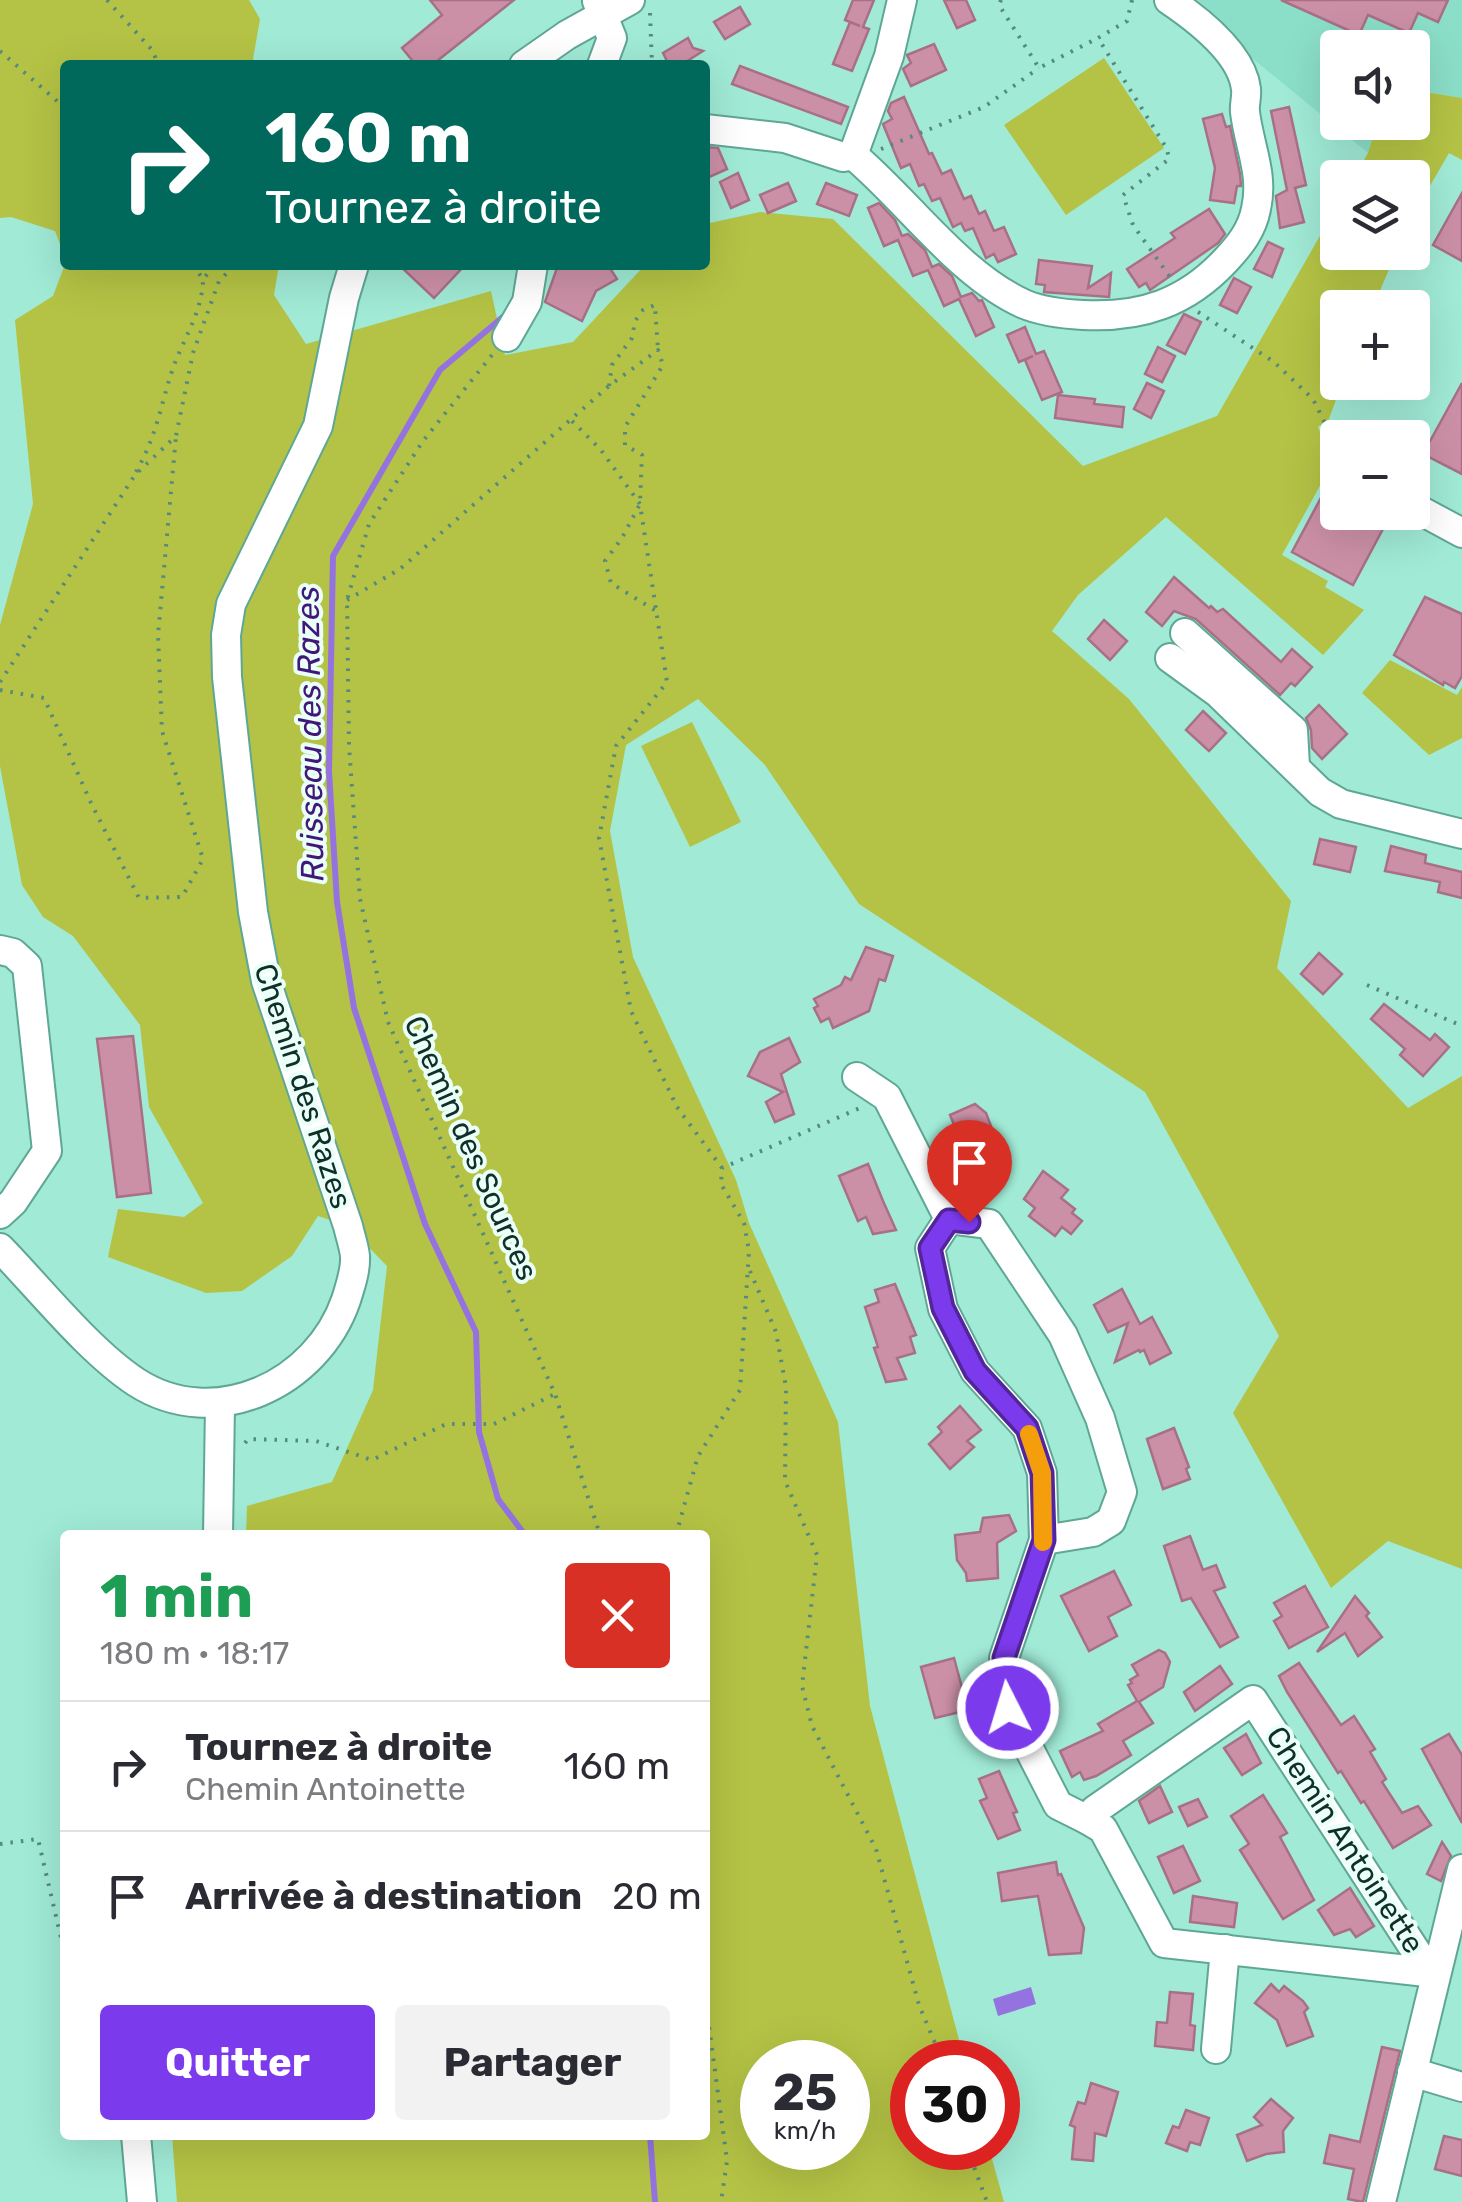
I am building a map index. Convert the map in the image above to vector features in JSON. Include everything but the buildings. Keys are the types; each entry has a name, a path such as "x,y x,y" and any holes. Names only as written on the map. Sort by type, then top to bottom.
{"street":[{"path":"531,60 600,7 630,0"},
{"path":"852,156 889,56 902,0"},
{"path":"710,130 784,138 843,158 852,156 876,174 996,289 1025,304 1052,313 1115,316 1148,312 1184,297 1216,271 1243,241 1256,211 1260,182 1241,71 1212,32 1169,0"},
{"path":"600,7 612,38 604,60"},
{"name":"Chemin des Razes","path":"0,1248 100,1352 136,1382 168,1397 220,1404 260,1393 318,1352 339,1320 350,1289 355,1257 266,981 253,912 226,677 226,636 231,604 318,426 352,270"},
{"path":"507,337 527,302 532,270"},
{"path":"1430,516 1462,533"},
{"path":"1184,633 1293,730 1295,766"},
{"path":"1170,658 1218,693 1320,792 1342,804 1462,834"},
{"path":"0,950 13,953 27,966 47,1152 13,1202 0,1214"},
{"path":"857,1077 887,1097 949,1220 989,1224 1063,1335 1100,1418 1122,1492 1111,1521 1092,1532 1044,1540"},
{"name":"Chemin Antoinette","path":"949,1220 930,1248 943,1308 975,1371 1027,1428 1042,1473 1044,1540 1004,1658 1008,1708 1058,1805 1103,1829 1164,1943 1435,1972"},
{"path":"218,1530 220,1404"},
{"name":"Chemin Antoinette","path":"1088,1820 1095,1810 1252,1700 1417,1954 1435,1972"},
{"path":"1382,2202 1462,1869"},
{"path":"1216,2049 1224,1950"},
{"path":"1412,2072 1462,2087"},
{"path":"136,2140 142,2202"}],"path":[{"path":"107,0 153,51 156,60"},
{"path":"643,0 650,14 652,60"},
{"path":"1000,0 998,5 1038,68"},
{"path":"852,156 870,154 984,107 1038,68 1127,21 1132,0"},
{"path":"1098,38 1170,159 1123,195 1133,225 1196,310 1274,362 1313,399 1323,420"},
{"path":"0,52 60,104"},
{"path":"0,682 154,441 172,370 203,294 203,280 196,270"},
{"path":"0,690 44,698 90,803 139,898 182,897 203,859 162,732 158,635 176,436 193,353 219,281 231,270"},
{"path":"203,280 213,272 219,281"},
{"path":"609,386 612,365 632,338 636,322 643,310 655,305 662,365 625,427 625,444 642,455 640,504 667,682 616,746 599,838 631,1011 676,1107 722,1168 722,1184 744,1223 750,1271 740,1390 698,1456 677,1530"},
{"name":"Chemin des Sources","path":"507,337 423,442 369,524 346,600 349,746 360,900 388,1022 555,1394 598,1530"},
{"path":"346,600 400,570 609,386 658,350"},
{"path":"572,421 601,450 640,504"},
{"path":"134,475 176,436"},
{"path":"640,504 605,561 611,584 656,612"},
{"path":"1366,985 1462,1026"},
{"path":"722,1168 887,1097"},
{"path":"750,1271 776,1332 786,1386 785,1481 817,1555 802,1686 808,1712 876,1848 919,2004 935,2040"},
{"path":"218,1448 240,1450 248,1439 316,1441 372,1460 446,1424 494,1424 555,1394"},
{"path":"0,1844 38,1839 60,1934"},
{"path":"710,2034 727,2161 721,2202"},
{"path":"975,2170 986,2202"}],"shaded area":[{"path":"1198,0 1462,0 1462,98 1430,93 1430,30 1320,30 1320,114 1247,54 1231,30"},
{"path":"1352,140 1372,140 1368,153"},
{"path":"1031,1987 1036,2004 998,2016 993,1999"}],"green space":[{"path":"0,0 249,0 260,19 253,60 60,60 60,244 55,231 11,217 0,218"},
{"path":"1104,58 1164,148 1066,215 1004,125"},
{"path":"1430,93 1462,98 1462,160 1449,153 1430,186 1430,160 1364,160 1372,140 1430,140"},
{"path":"760,212 833,219 1083,466 1217,416 1320,236 1320,270 1389,270 1380,290 1320,290 1320,400 1336,400 1329,419 1320,420 1318,427 1320,486 1282,555 1328,581 1325,587 1364,610 1323,655 1166,517 1078,595 1052,631 1129,699 1291,901 1277,968 1408,1108 1462,1076 1462,1569 1388,1541 1331,1588 1233,1413 1279,1336 1145,1092 859,904 765,765 698,699 626,745 610,831 633,957 736,1180 749,1223 838,1422 870,1706 959,2040 890,2040 890,2170 995,2170 1004,2202 177,2202 172,2140 710,2140 710,1530 246,1530 247,1506 332,1482 373,1390 387,1266 348,1226 318,1216 292,1256 242,1291 206,1293 108,1257 118,1209 184,1217 203,1203 149,1107 140,1025 73,936 43,917 22,885 0,766 0,625 33,504 15,320 53,296 63,270 278,270 274,295 306,344 491,291 505,355 573,342 640,270 710,270 710,223"},
{"path":"1390,660 1457,695 1462,687 1462,738 1429,755 1362,693"},
{"path":"692,722 741,822 690,847 641,746"}],"waterway":[{"name":"Ruisseau des Razes","path":"504,316 440,370 333,556 329,771 337,902 354,1008 425,1224 476,1332 479,1432 498,1499 521,1530"},
{"name":"Ruisseau des Razes","path":"650,2140 655,2202"}],"slow traffic":[{"path":"1029,1434 1042,1473 1043,1542"}],"route":[{"path":"969,1222 949,1220 930,1248 943,1308 975,1371 1027,1428 1042,1473 1044,1540 1004,1658 1008,1708"}]}
